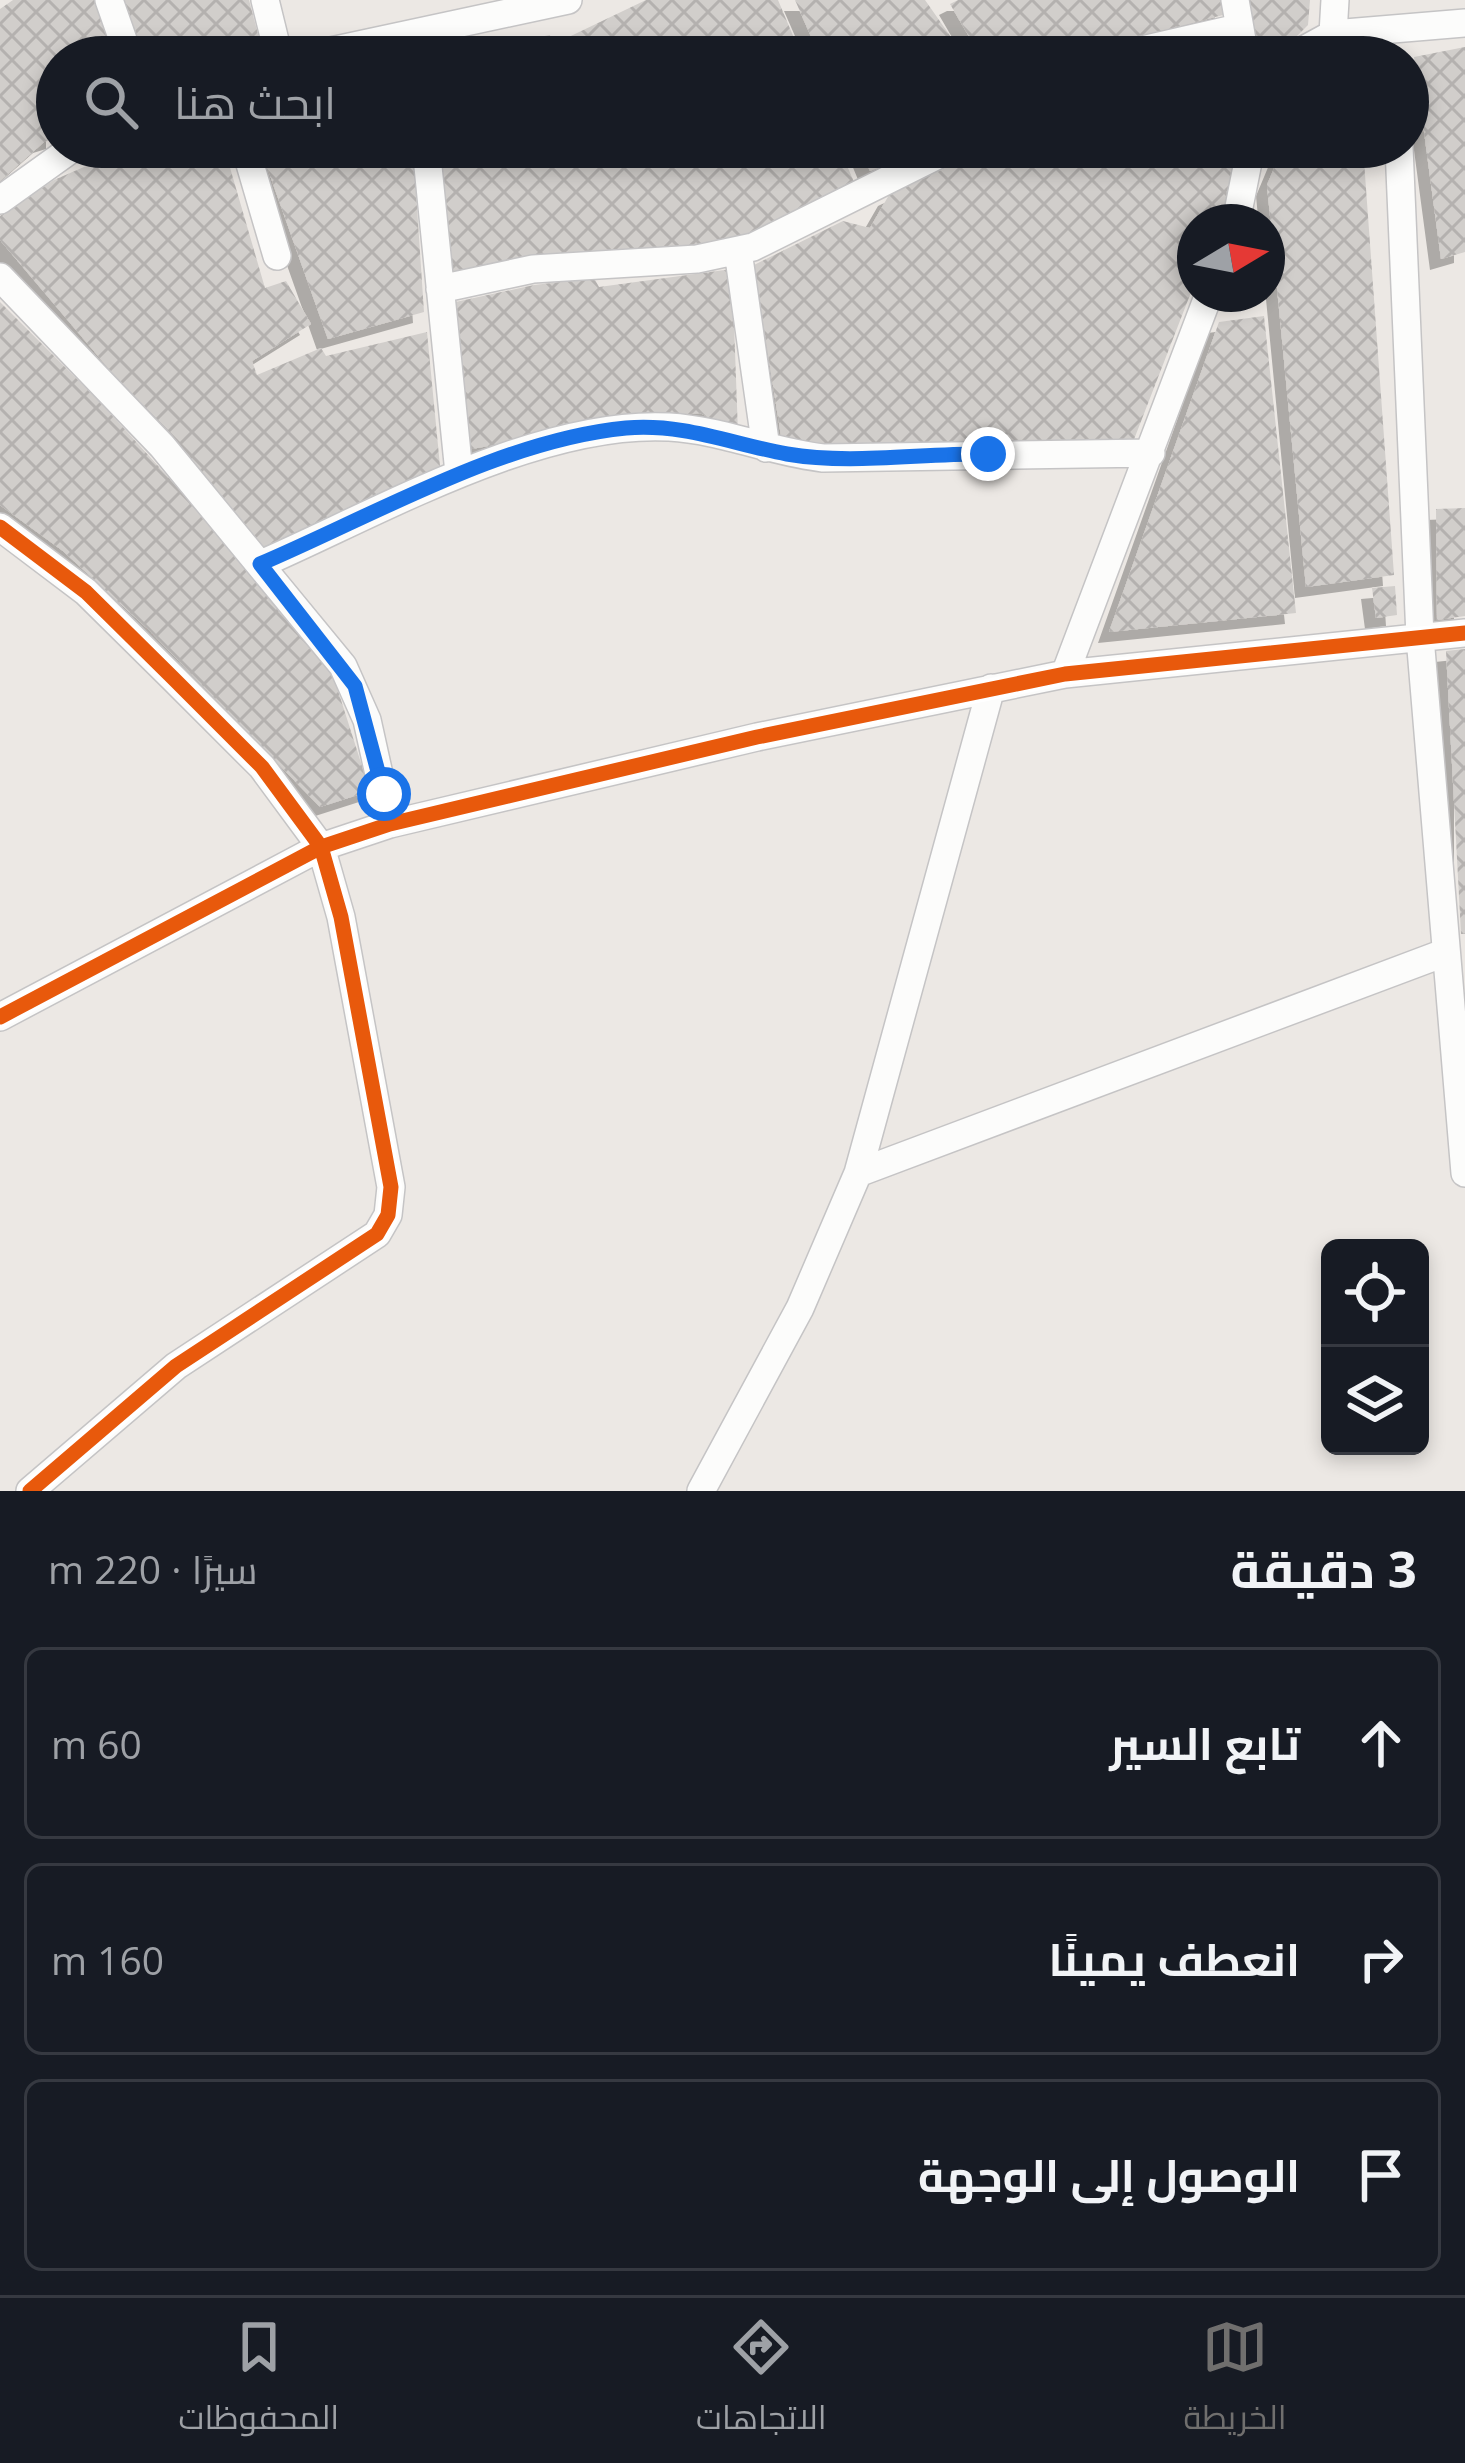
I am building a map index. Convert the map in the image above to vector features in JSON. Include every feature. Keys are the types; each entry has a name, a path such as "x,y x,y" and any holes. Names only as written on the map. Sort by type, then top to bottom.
{"street":[{"path":"110,0 122,36"},
{"path":"265,0 274,36"},
{"path":"446,36 568,0"},
{"path":"1333,34 1335,0"},
{"path":"1173,36 1237,14"},
{"path":"1419,36 1465,23"},
{"path":"1329,36 1347,36"},
{"path":"0,200 45,168"},
{"path":"251,168 277,256"},
{"path":"428,168 459,473"},
{"path":"440,289 533,269 698,259 738,251 910,168"},
{"path":"1240,204 1247,168"},
{"path":"1400,168 1420,637 1465,1173"},
{"path":"738,251 766,448"},
{"path":"0,277 162,446 355,686 390,824"},
{"path":"1065,674 1202,312"},
{"path":"260,564 427,493 459,473 511,454 626,428 708,433 823,458 1150,453"},
{"path":"0,527 86,592 173,677 262,767 321,847 378,1100 391,1187 388,1215 376,1234 176,1366 30,1491"},
{"path":"0,1016 321,847 390,824 1065,674 1465,633"},
{"path":"701,1491 800,1308 858,1173 991,688"},
{"path":"858,1173 1444,953"}],"building":[{"path":"13,0 99,0 112,36 36,36 36,149 0,181 0,9"},
{"path":"120,0 249,0 258,36 132,36"},
{"path":"646,0 778,0 793,36 571,36"},
{"path":"795,0 925,0 950,36 811,36"},
{"path":"958,0 1225,0 1227,14 1141,36 969,36 950,4"},
{"path":"1241,0 1310,0 1308,25 1297,36 1254,36 1243,27"},
{"path":"1465,47 1465,252 1441,259 1429,168 1429,54"},
{"path":"82,168 230,168 265,288 286,281 311,324 252,361 257,375 321,348 326,356 427,332 440,466 411,491 263,551 0,240 0,216 54,180"},
{"path":"267,168 414,168 424,312 328,339"},
{"path":"439,168 848,168 854,182 746,241 453,277"},
{"path":"945,168 1232,168 1225,204 1177,204 1177,312 1183,312 1133,442 798,449 781,436 754,265 843,221 870,228 889,195"},
{"path":"1274,168 1365,168 1394,575 1306,587 1279,312 1285,312 1285,204 1269,204 1267,185"},
{"path":"732,269 738,433 700,413 638,419 466,450 451,303 534,285 594,278 599,287"},
{"path":"0,302 99,401 271,590 334,678 370,791 320,807 149,630 63,551 0,505"},
{"path":"1264,316 1296,613 1109,632 1219,322"},
{"path":"1465,508 1465,616 1437,620 1436,509"},
{"path":"1395,586 1397,615 1376,618 1372,588"},
{"path":"1465,649 1465,934 1461,934 1446,651"}],"cycle path":[{"path":"0,527 86,592 173,678 262,767 321,847 341,917 391,1187 388,1215 377,1234 176,1366 30,1491"},
{"path":"0,1017 321,847 390,824 757,737 1065,674 1465,633"}],"route":[{"path":"384,794 355,686 260,564 427,493 459,473 511,454 626,428 708,433 784,454 823,458 988,454"}]}
